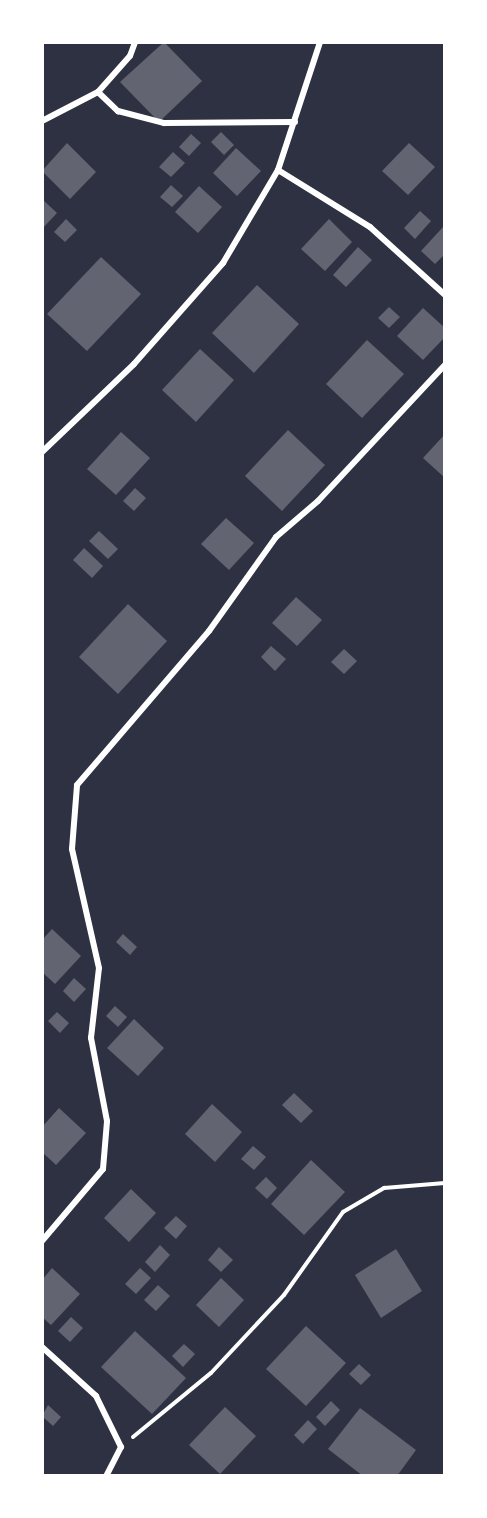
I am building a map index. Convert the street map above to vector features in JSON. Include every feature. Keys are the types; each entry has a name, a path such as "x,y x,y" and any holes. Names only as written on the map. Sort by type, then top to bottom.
{"street":[{"path":"42,121 98,92 130,56 135,42"},
{"path":"42,452 134,364 224,263 279,170 321,42"},
{"path":"98,92 118,111 164,123 295,122"},
{"path":"279,170 370,228 445,295"},
{"path":"42,1241 103,1169 106,1121 91,1038 99,968 72,849 77,785 209,631 276,537 318,501 445,365"},
{"path":"42,1347 96,1396 121,1447 106,1476"}],"path":[{"path":"121,1447 219,1365 284,1295 342,1212 384,1188 445,1183"}],"building":[{"path":"164,42 202,81 159,122 120,82"},
{"path":"221,132 234,145 224,155 211,142"},
{"path":"191,134 201,143 189,156 179,147"},
{"path":"67,143 96,172 70,199 42,171"},
{"path":"409,143 435,167 408,195 382,171"},
{"path":"236,148 261,171 237,196 213,173"},
{"path":"173,152 185,163 171,177 159,167"},
{"path":"171,185 183,196 172,207 160,197"},
{"path":"199,186 222,207 198,233 175,212"},
{"path":"42,199 57,213 42,229"},
{"path":"420,211 431,221 415,239 404,228"},
{"path":"66,219 77,230 65,242 54,232"},
{"path":"329,219 352,242 325,271 301,249"},
{"path":"443,227 445,254 435,264 421,251"},
{"path":"358,247 372,260 346,287 333,275"},
{"path":"101,257 141,294 87,351 47,314"},
{"path":"257,285 299,324 254,373 212,333"},
{"path":"389,307 400,317 389,328 378,318"},
{"path":"423,308 445,328 445,337 423,360 397,336"},
{"path":"367,340 404,374 362,418 326,384"},
{"path":"200,349 234,380 196,422 162,390"},
{"path":"288,430 325,465 282,511 245,476"},
{"path":"121,432 150,458 116,495 87,469"},
{"path":"445,434 445,478 423,458"},
{"path":"135,488 146,498 134,511 123,501"},
{"path":"226,518 254,543 229,570 201,544"},
{"path":"99,531 118,549 108,559 89,541"},
{"path":"84,548 103,566 92,578 73,560"},
{"path":"296,597 322,620 297,646 272,623"},
{"path":"128,604 167,641 118,694 79,657"},
{"path":"271,646 286,659 275,671 261,657"},
{"path":"344,649 357,661 344,674 331,662"},
{"path":"52,929 81,956 55,984 42,972 42,940"},
{"path":"123,934 137,947 130,955 116,942"},
{"path":"74,978 86,989 74,1002 63,991"},
{"path":"115,1006 127,1017 118,1027 106,1016"},
{"path":"57,1012 69,1023 60,1033 48,1021"},
{"path":"134,1019 164,1048 138,1076 107,1048"},
{"path":"294,1093 313,1111 301,1123 282,1105"},
{"path":"212,1104 242,1132 215,1162 185,1134"},
{"path":"59,1108 86,1133 56,1165 42,1152 42,1127"},
{"path":"253,1146 266,1157 254,1170 241,1159"},
{"path":"311,1160 345,1192 304,1235 271,1204"},
{"path":"266,1177 277,1188 267,1199 255,1188"},
{"path":"131,1189 156,1213 129,1242 104,1218"},
{"path":"176,1216 187,1226 176,1239 164,1228"},
{"path":"160,1245 170,1255 155,1272 145,1262"},
{"path":"219,1247 233,1260 221,1272 208,1260"},
{"path":"396,1249 422,1291 381,1318 355,1275"},
{"path":"52,1268 80,1294 51,1325 42,1317 42,1280"},
{"path":"140,1268 151,1278 136,1294 125,1284"},
{"path":"221,1278 244,1300 219,1327 196,1305"},
{"path":"158,1285 170,1296 156,1311 144,1300"},
{"path":"71,1317 83,1328 70,1342 58,1331"},
{"path":"306,1326 346,1363 306,1406 266,1369"},
{"path":"135,1331 186,1378 152,1414 101,1367"},
{"path":"184,1344 195,1354 183,1367 172,1356"},
{"path":"359,1364 371,1375 361,1385 349,1374"},
{"path":"331,1401 340,1410 325,1426 316,1417"},
{"path":"48,1405 61,1417 53,1426 42,1416"},
{"path":"225,1407 256,1436 220,1474 189,1445"},
{"path":"360,1408 416,1450 397,1476 363,1476 328,1449"},
{"path":"308,1420 317,1429 303,1444 294,1435"}]}
